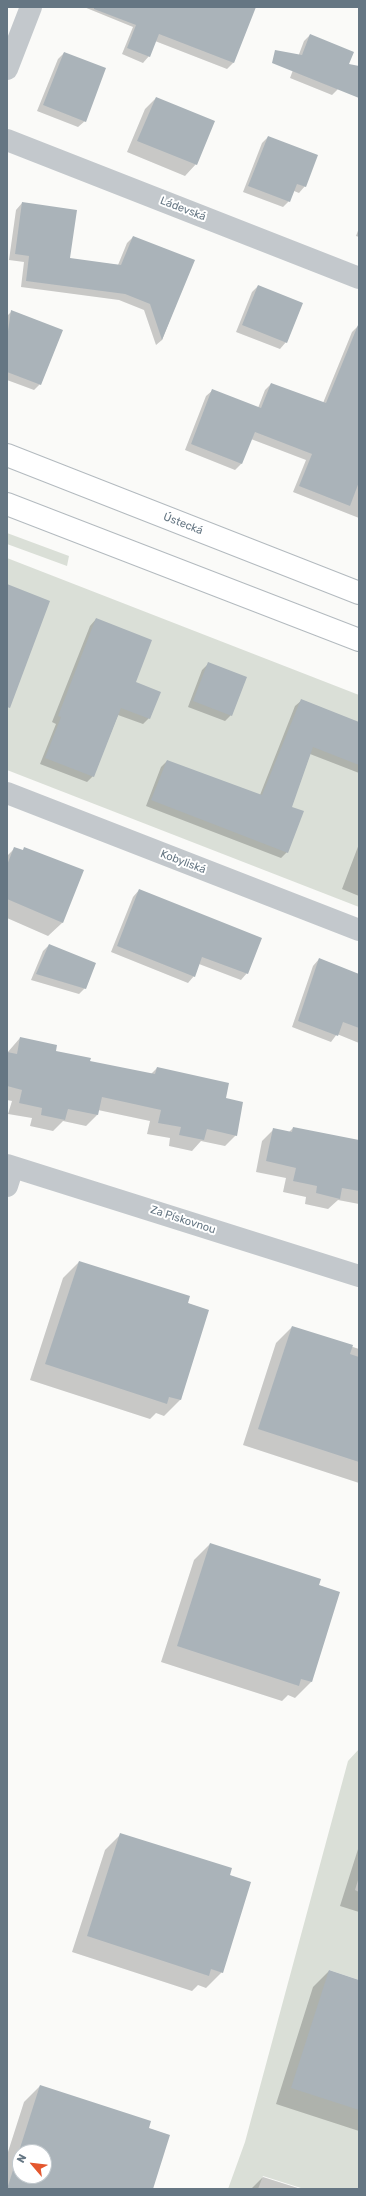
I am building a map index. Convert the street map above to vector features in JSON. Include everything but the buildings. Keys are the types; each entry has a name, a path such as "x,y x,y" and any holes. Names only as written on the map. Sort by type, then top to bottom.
{"main road":[{"name":"Ústecká","path":"7,455 359,592"},
{"path":"7,504 359,640"}],"street":[{"path":"7,69 31,7"},
{"name":"Ládevská","path":"7,140 359,278"},
{"name":"Kobyliská","path":"7,793 359,930"},
{"name":"Za Pískovnou","path":"9,1172 359,1276"}],"shaded area":[{"path":"7,533 69,556 67,566 7,544"},
{"path":"7,558 359,695 359,907 7,770"},
{"path":"359,1749 359,1877 355,1890 359,1892 359,1980 329,1970 359,2110 359,2189 304,2189 263,2176 258,2189 228,2189 245,2142 348,1761"}]}
